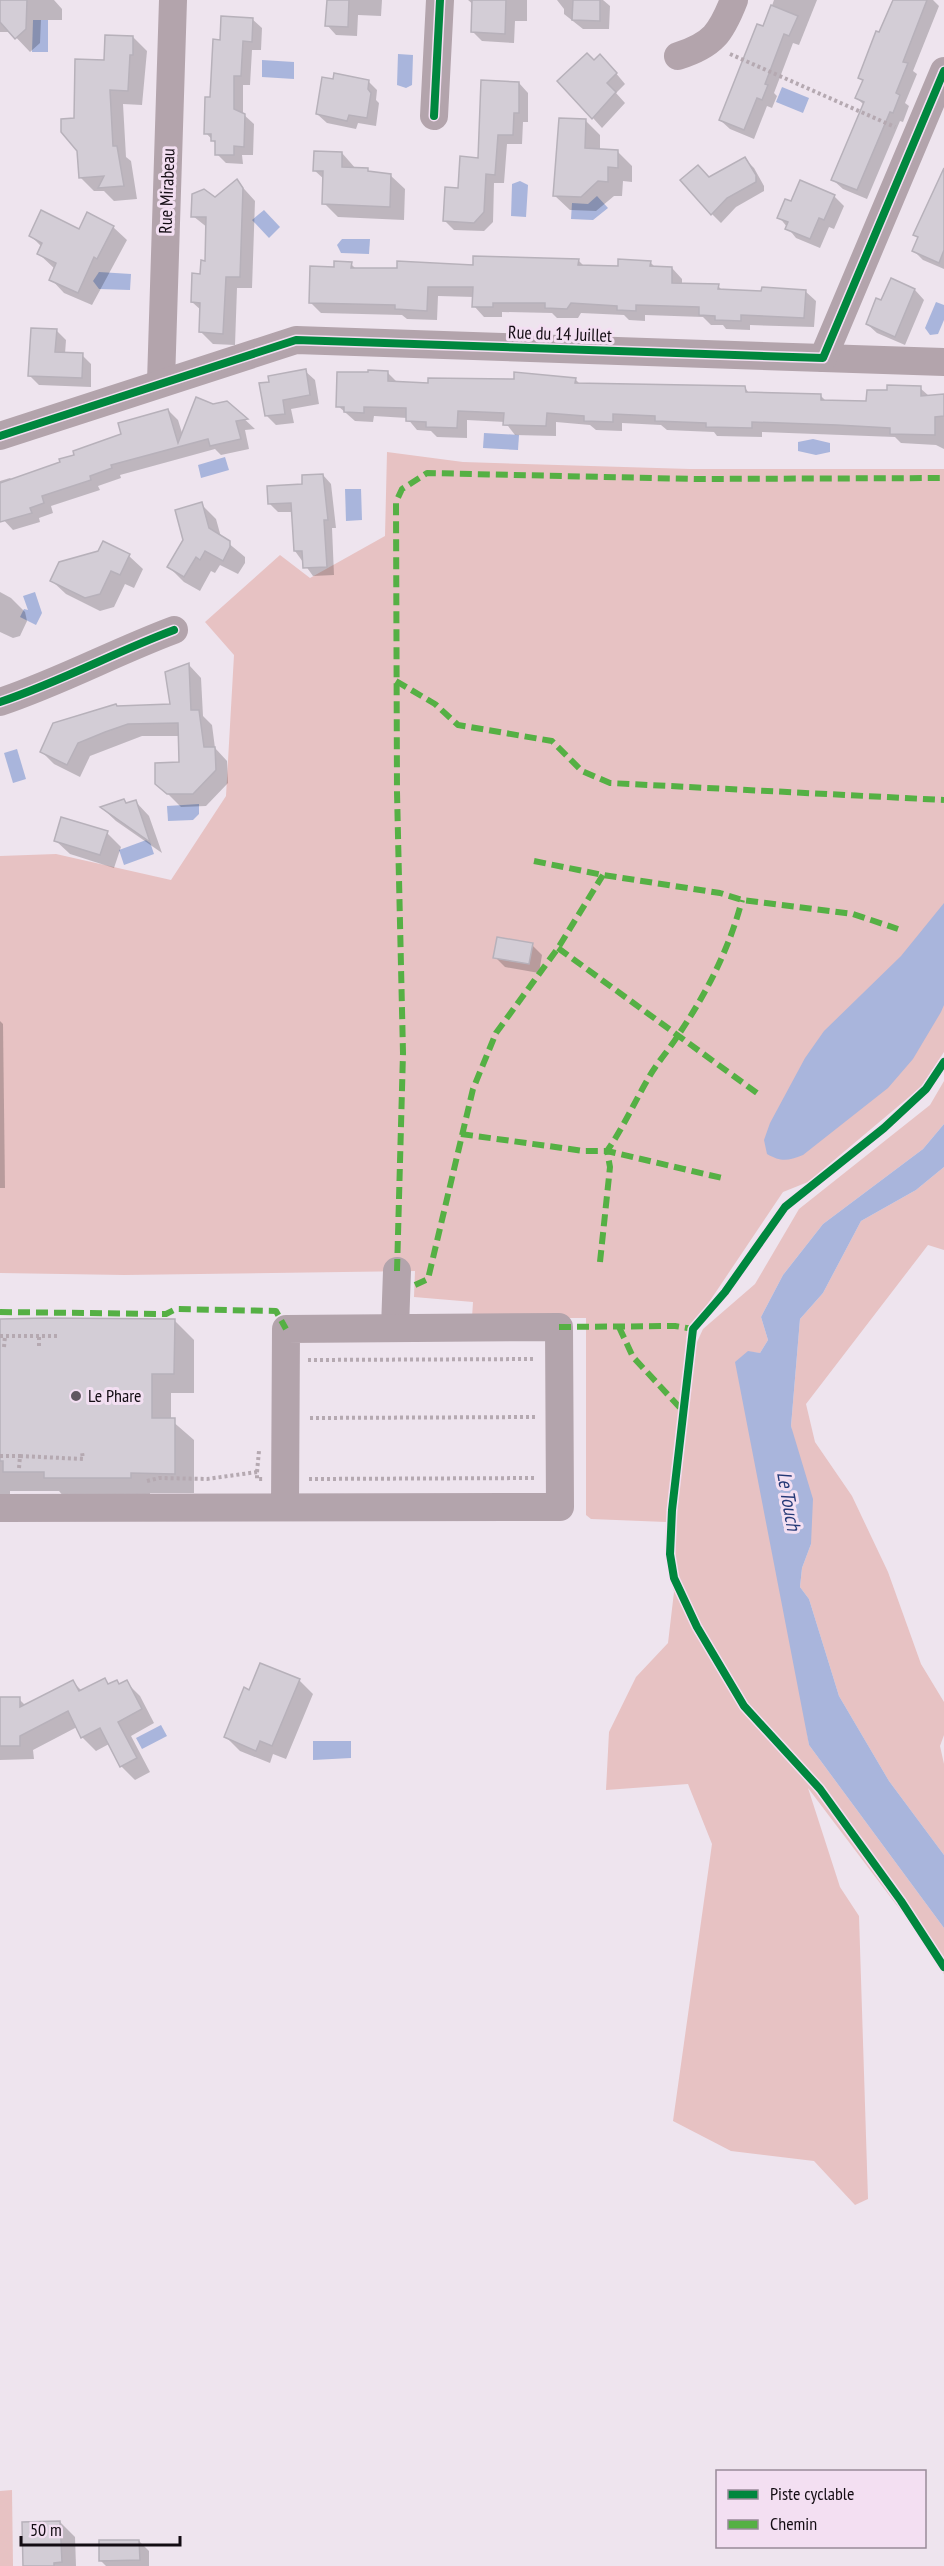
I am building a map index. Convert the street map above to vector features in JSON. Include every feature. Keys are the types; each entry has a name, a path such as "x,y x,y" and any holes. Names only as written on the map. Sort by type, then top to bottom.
{"street":[{"name":"Rue Mirabeau","path":"161,382 173,0"},
{"path":"434,116 440,0"},
{"path":"678,56 707,44 723,27 734,0"},
{"path":"823,358 944,70"},
{"name":"Rue du 14 Juillet","path":"0,436 282,343 311,339 944,362"},
{"path":"0,702 44,687 124,649 174,630"},
{"path":"395,1328 403,1281"},
{"path":"0,1508 285,1493 560,1507 559,1327 286,1329 285,1493"}],"path":[{"path":"707,44 916,137"},
{"path":"4,1347 2,1336 59,1336"},
{"path":"39,1337 39,1346"},
{"path":"286,1360 560,1359"},
{"path":"286,1418 560,1417"},
{"path":"0,1456 20,1454 83,1459 82,1452"},
{"path":"19,1468 20,1454"},
{"path":"142,1483 159,1478 207,1479 257,1472 257,1479 285,1493 560,1478"}],"shaded area":[{"path":"387,452 463,462 690,469 944,469 944,1052 921,1087 808,1182 783,1192 687,1335 684,1370 703,1329 755,1284 799,1209 930,1105 944,1081 944,1124 923,1149 823,1224 783,1275 761,1317 768,1340 760,1353 748,1352 809,1745 944,1928 944,1974 917,1932 808,1788 840,1887 859,1916 868,2199 855,2205 814,2161 731,2151 673,2121 712,1844 688,1784 606,1790 609,1732 636,1677 668,1643 674,1592 665,1556 666,1522 591,1519 586,1515 586,1318 472,1318 473,1302 414,1297 415,1271 124,1275 0,1273 0,856 56,854 171,880 226,796 234,655 205,622 280,555 310,578 385,536"},
{"path":"944,1167 944,1250 928,1245 806,1404 815,1442 852,1496 888,1572 921,1664 944,1702 944,1735 940,1746 944,1764 944,1855 889,1781 839,1696 809,1599 800,1587 802,1568 811,1544 791,1426 800,1319 823,1293 861,1221 916,1190"},
{"path":"12,2490 13,2566 0,2566 0,2491"}],"water":[{"path":"33,20 48,20 48,52 32,52"},
{"path":"398,54 413,55 412,85 406,88 397,85"},
{"path":"262,60 294,62 294,79 262,77"},
{"path":"782,87 809,98 803,113 776,102"},
{"path":"520,181 528,185 526,217 511,216 512,184"},
{"path":"597,196 608,208 593,220 571,219 572,203 588,204"},
{"path":"264,210 280,227 269,238 252,220"},
{"path":"342,239 370,239 369,254 341,253 337,245"},
{"path":"99,272 131,274 130,290 99,289 93,281"},
{"path":"936,302 944,305 944,320 938,334 930,335 925,328"},
{"path":"484,433 519,435 518,450 483,448"},
{"path":"813,439 830,443 830,452 816,455 798,451 798,442"},
{"path":"225,457 229,470 201,478 198,465"},
{"path":"345,489 361,489 362,520 346,521"},
{"path":"35,592 42,613 36,625 20,617 24,609 28,610 23,596"},
{"path":"17,749 26,779 13,783 4,753"},
{"path":"199,804 199,814 193,820 168,821 167,806"},
{"path":"149,839 154,854 124,865 119,850"},
{"path":"944,903 944,1005 913,1059 888,1088 803,1155 785,1160 767,1154 764,1140 770,1123 805,1058 824,1031 901,956"},
{"name":"Le Touch","path":"944,1124 944,1167 916,1190 861,1221 823,1293 800,1319 791,1426 813,1499 811,1544 802,1568 800,1587 809,1599 839,1696 889,1781 944,1855 944,1928 809,1745 735,1362 748,1351 760,1353 768,1340 761,1317 783,1275 823,1224 923,1149"},
{"path":"161,1725 167,1736 142,1749 136,1738"},
{"path":"313,1741 351,1741 351,1758 313,1760"}],"building":[{"path":"0,0 27,0 26,29 15,39 0,22"},
{"path":"327,0 349,0 348,27 325,26"},
{"path":"472,0 506,0 505,34 471,32"},
{"path":"573,0 600,0 600,21 572,20"},
{"path":"893,0 927,0 903,62 908,63 896,93 900,95 893,113 890,112 857,190 831,180 864,102 855,98 863,80 858,78 876,31 879,32"},
{"path":"771,5 798,16 789,36 784,34 765,84 768,85 762,100 757,98 744,130 719,120 757,24 763,26"},
{"path":"221,16 253,18 252,42 243,41 241,76 234,76 234,109 245,114 244,147 234,146 234,155 215,155 215,141 211,141 211,134 204,134 205,97 210,97 213,39 220,40"},
{"path":"105,35 133,36 133,55 130,55 128,91 110,90 113,146 117,146 124,186 98,188 104,176 79,178 77,151 61,132 61,119 74,118 75,59 104,60"},
{"path":"587,53 594,60 600,54 617,73 607,83 616,92 592,119 557,81"},
{"path":"334,73 369,80 368,89 371,93 367,118 349,115 347,121 316,114 322,77 333,79"},
{"path":"481,80 519,82 519,113 514,113 513,135 498,135 495,175 486,174 484,212 474,223 443,221 445,187 458,188 460,156 478,158"},
{"path":"559,118 586,119 585,148 618,150 618,168 608,167 608,182 598,181 581,197 553,196"},
{"path":"314,151 342,152 342,167 368,168 368,171 391,174 390,207 322,204 323,171 313,171"},
{"path":"745,157 756,175 756,182 727,198 711,215 680,180 698,165 709,177"},
{"path":"944,168 944,250 939,263 912,251 918,237 913,235"},
{"path":"237,179 243,188 240,277 226,277 223,334 199,332 200,303 191,302 192,273 200,274 201,260 205,261 206,217 191,217 192,194 204,189 215,197"},
{"path":"800,180 835,195 824,220 819,218 810,239 785,229 788,222 777,218 785,199 791,201"},
{"path":"41,210 79,229 87,212 114,226 97,259 94,257 78,293 49,280 56,263 37,254 42,243 29,236"},
{"path":"473,256 579,259 578,265 618,266 618,259 651,261 650,266 672,267 672,283 719,284 718,289 761,291 762,287 806,290 804,318 741,315 741,321 715,320 715,316 699,315 699,307 636,305 636,311 617,310 617,306 571,303 567,309 545,308 545,303 493,303 493,307 472,307 473,287 428,287 427,311 395,309 395,305 309,303 310,266 334,267 334,261 352,262 351,268 397,268 397,261 473,265"},
{"path":"891,278 915,289 895,337 866,324 876,298 881,300"},
{"path":"31,328 57,329 55,352 83,353 82,378 28,376"},
{"path":"306,369 310,395 283,400 285,414 265,416 259,383 269,382 268,376"},
{"path":"368,370 388,371 388,381 428,383 428,378 514,379 514,372 576,378 575,383 745,386 746,392 821,394 821,400 866,401 867,390 887,390 887,385 921,386 921,396 944,394 944,416 935,417 935,435 890,434 890,428 752,422 752,428 706,427 706,423 655,421 655,416 613,414 613,422 584,421 584,416 547,413 546,426 503,425 504,413 458,411 457,428 426,427 426,422 406,421 406,408 364,407 364,413 344,412 344,407 336,407 337,372 368,372"},
{"path":"196,397 213,404 227,401 248,419 236,421 241,439 210,446 208,439 111,465 112,468 90,476 91,480 42,496 44,503 30,508 32,513 0,522 0,483 60,462 59,459 74,455 73,451 121,434 118,423 168,409 178,443"},
{"path":"323,474 328,520 324,520 327,567 303,568 302,551 294,551 291,503 268,504 267,486 302,484 302,475"},
{"path":"202,502 209,528 230,541 230,547 223,561 205,551 200,560 196,557 184,577 167,567 183,540 175,510"},
{"path":"103,541 130,554 120,575 111,571 100,594 85,598 50,581 59,562 98,551"},
{"path":"189,663 191,710 199,710 204,747 215,747 216,770 193,794 167,794 155,784 155,763 179,762 178,723 128,724 105,732 78,743 67,765 40,752 53,723 116,704 117,706 170,704 165,672"},
{"path":"124,799 126,803 136,800 150,842 100,807"},
{"path":"61,817 108,831 100,855 54,841"},
{"path":"497,937 533,943 529,964 493,958"},
{"name":"Le Phare","path":"0,1319 175,1319 174,1374 152,1374 152,1418 175,1418 175,1474 131,1473 131,1478 44,1478 44,1472 3,1472 3,1461 0,1461"},
{"path":"260,1663 300,1679 272,1746 260,1741 256,1751 224,1737 244,1687 249,1690"},
{"path":"105,1678 108,1684 117,1680 119,1684 127,1680 142,1709 118,1722 137,1758 120,1767 100,1728 81,1738 68,1711 20,1736 20,1746 0,1746 0,1697 20,1697 20,1707 73,1680 79,1691"},
{"path":"60,2521 62,2562 54,2563 54,2566 23,2566 22,2522"},
{"path":"99,2540 139,2540 140,2560 99,2561"}],"marked path":[{"path":"397,1271 403,1053 397,792 396,502 402,489 427,473 697,479 944,478"},
{"path":"396,681 435,704 458,725 552,741 582,771 610,783 944,800"},
{"path":"534,861 603,875 720,893 742,900 853,914 898,929"},
{"path":"415,1285 428,1279 473,1089 496,1033 558,948 603,875"},
{"path":"600,1262 610,1167 607,1151 651,1073 688,1021 707,988 723,954 742,900"},
{"path":"558,948 757,1093"},
{"path":"461,1134 584,1151 607,1151 722,1178"},
{"path":"0,1312 166,1314 176,1309 276,1311 286,1329"},
{"path":"559,1327 675,1326 693,1329"},
{"path":"619,1327 633,1357 683,1411"}],"cycle path":[{"path":"434,116 440,0"},
{"path":"0,436 296,340 823,358 944,71"},
{"path":"0,702 174,630"},
{"path":"944,1062 926,1089 884,1128 785,1207 725,1292 693,1329 672,1510 670,1554 674,1578 697,1627 744,1706 820,1789 901,1901 944,1967"}],"place":[{"name":"Le Phare","path":"76,1396"}]}
